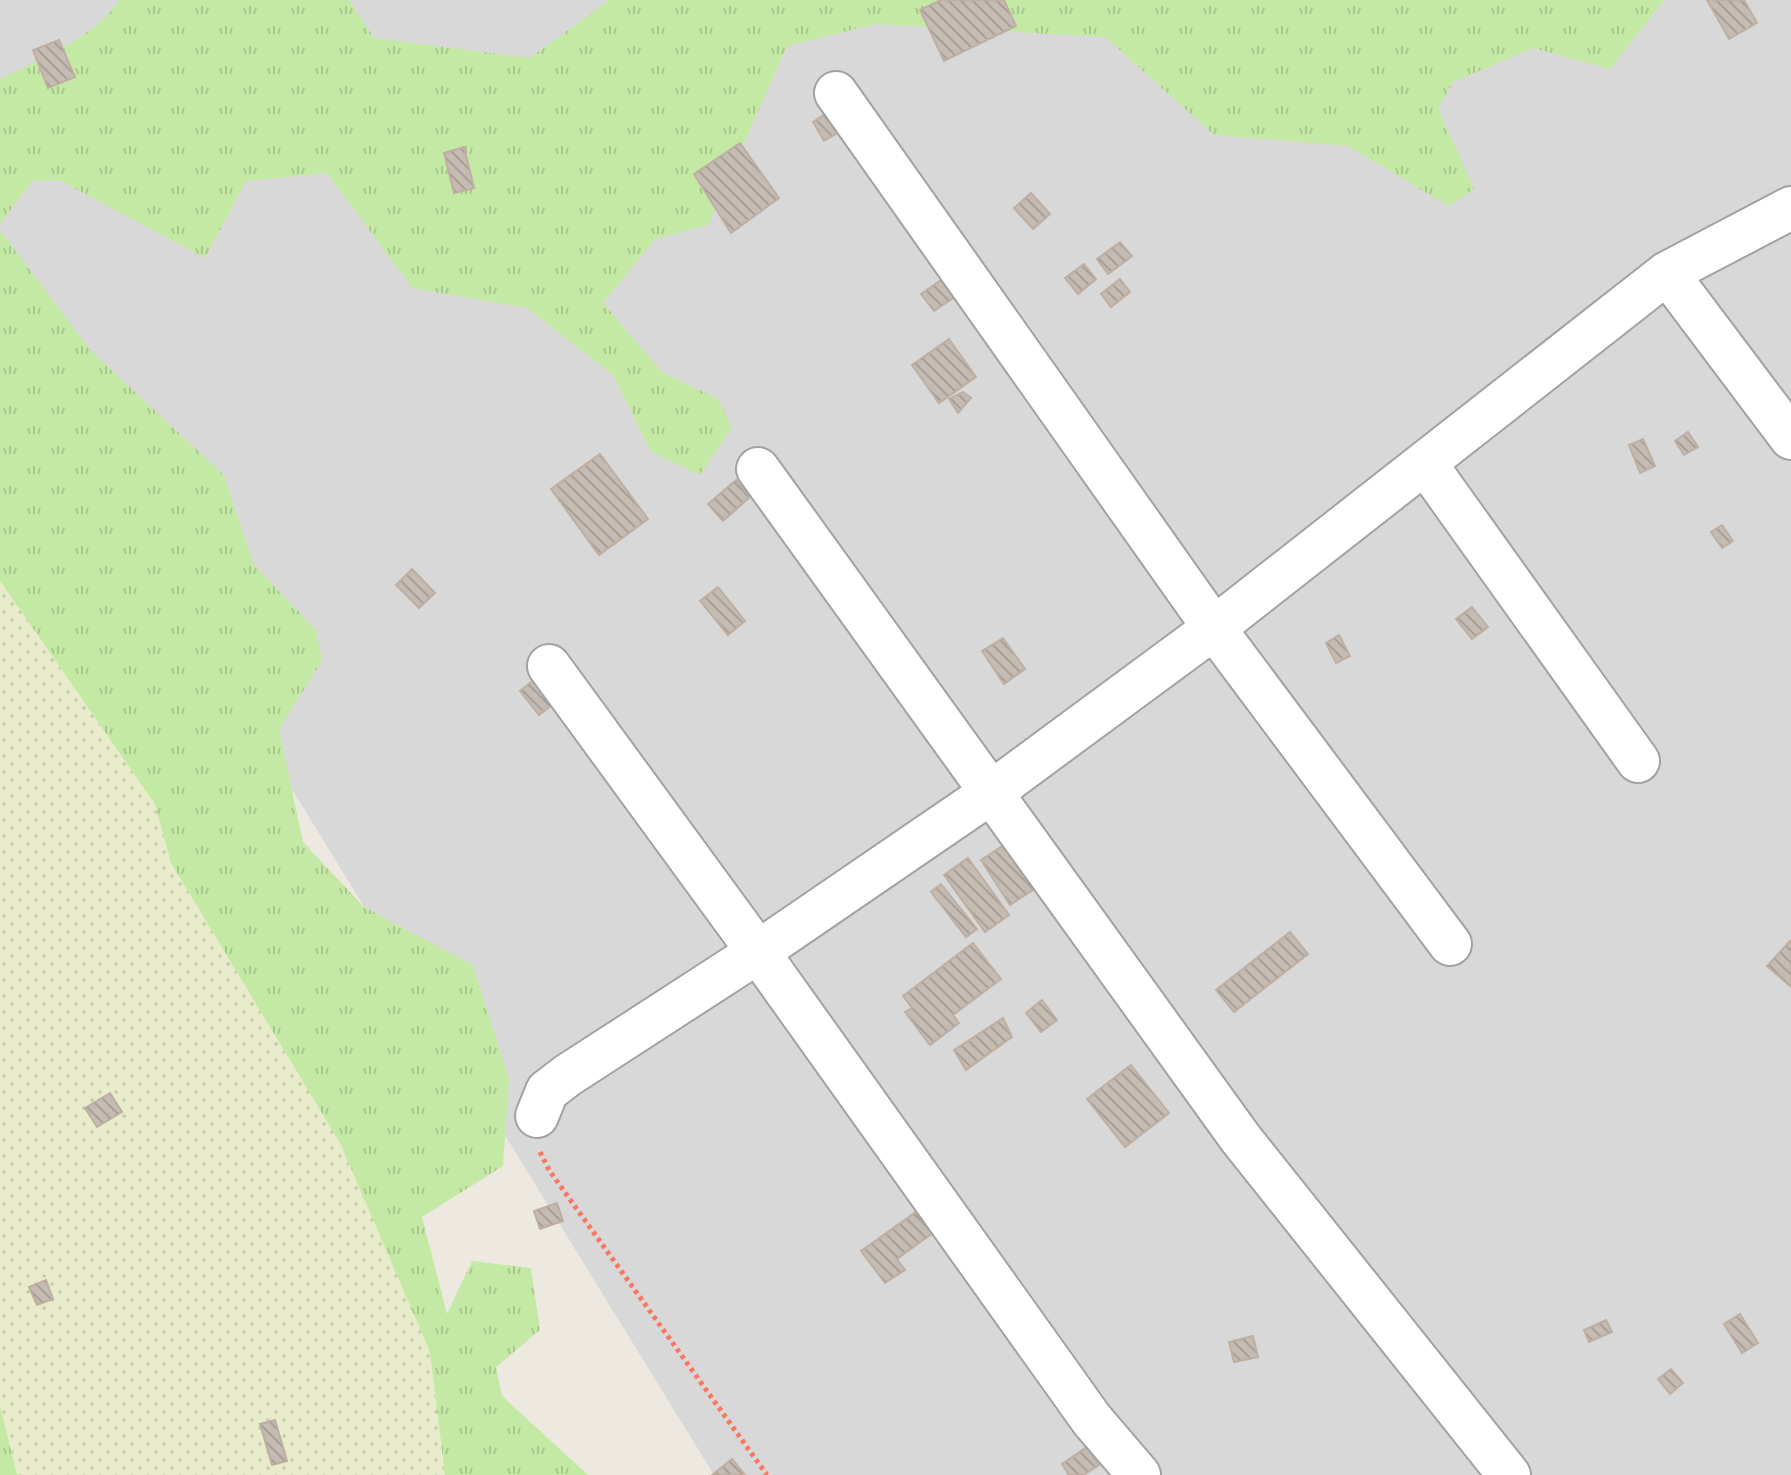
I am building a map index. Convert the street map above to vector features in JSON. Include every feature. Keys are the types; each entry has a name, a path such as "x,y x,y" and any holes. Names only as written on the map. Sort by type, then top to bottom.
{"street":[{"path":"836,93 1214,628 1450,944"},
{"path":"537,1116 547,1091 568,1075 758,952 989,794 1214,628 1667,273 1791,208"},
{"path":"1667,273 1791,438"},
{"path":"1425,463 1638,761"},
{"path":"758,469 989,794 1241,1139 1509,1475"},
{"path":"549,666 758,952 1092,1420 1139,1475"}],"path":[{"path":"537,1116 535,1141 549,1170 767,1475"}],"shaded area":[{"path":"0,0 1791,0 1791,1475 714,1475 0,315"}],"green space":[{"path":"119,0 349,0 374,38 530,58 609,0 1664,0 1610,69 1533,48 1453,82 1438,108 1474,189 1449,206 1348,146 1214,135 1105,37 876,24 787,46 708,225 655,239 603,303 662,372 718,399 732,427 700,475 651,452 613,375 527,308 412,288 327,173 246,181 205,258 59,180 32,181 0,224 0,79 82,35 110,12"},
{"path":"0,230 91,351 224,475 254,565 316,630 322,661 279,729 303,842 364,907 473,965 509,1079 503,1166 422,1217 447,1314 472,1261 531,1268 540,1330 496,1367 502,1396 588,1475 445,1475 430,1352 340,1143 171,863 155,804 0,581"},
{"path":"0,581 155,804 171,863 340,1143 430,1352 445,1475 17,1475 0,1405"},
{"path":"0,1405 17,1475 0,1475"}],"building":[{"path":"941,0 1004,0 1016,26 944,61 920,10"},
{"path":"1707,0 1744,0 1757,23 1729,39"},
{"path":"59,40 75,77 48,88 33,50"},
{"path":"834,108 846,128 824,141 813,122"},
{"path":"740,143 779,198 731,233 694,174"},
{"path":"464,147 474,188 454,193 444,153"},
{"path":"1031,193 1050,214 1033,229 1014,208"},
{"path":"1120,242 1132,256 1108,274 1097,259"},
{"path":"1084,264 1096,279 1078,294 1065,278"},
{"path":"957,269 971,286 934,311 921,294"},
{"path":"1120,279 1130,292 1111,307 1101,294"},
{"path":"949,339 976,377 939,403 912,365"},
{"path":"963,392 971,398 958,413 949,399"},
{"path":"1688,432 1698,447 1684,455 1675,441"},
{"path":"1643,439 1655,466 1640,473 1629,445"},
{"path":"600,454 648,519 599,555 551,489"},
{"path":"736,480 750,497 723,521 708,504"},
{"path":"1722,525 1733,541 1722,548 1711,532"},
{"path":"412,569 435,593 419,608 396,585"},
{"path":"718,587 745,621 728,635 700,601"},
{"path":"1472,607 1488,627 1472,639 1456,619"},
{"path":"1339,635 1350,656 1336,663 1326,643"},
{"path":"1003,638 1025,669 1004,684 982,651"},
{"path":"544,672 563,696 539,715 520,691"},
{"path":"1010,841 1039,886 1010,905 981,860"},
{"path":"968,858 1009,915 985,932 944,875"},
{"path":"941,884 977,929 966,937 931,892"},
{"path":"1290,932 1308,954 1234,1012 1216,990"},
{"path":"1791,940 1791,987 1767,966"},
{"path":"973,943 1001,979 953,1015 959,1023 930,1045 905,1012 912,1008 903,996"},
{"path":"1042,1000 1057,1020 1041,1032 1026,1013"},
{"path":"1003,1018 1012,1037 966,1070 954,1050"},
{"path":"1131,1065 1169,1113 1125,1147 1087,1099"},
{"path":"110,1093 122,1112 97,1127 85,1108"},
{"path":"937,1197 952,1219 897,1259 905,1270 885,1283 861,1251"},
{"path":"557,1203 563,1221 540,1229 534,1211"},
{"path":"46,1280 53,1299 37,1305 29,1287"},
{"path":"1740,1314 1758,1343 1742,1353 1724,1324"},
{"path":"1606,1320 1612,1332 1589,1342 1584,1330"},
{"path":"1253,1336 1258,1357 1234,1362 1229,1342"},
{"path":"1671,1369 1683,1383 1670,1394 1658,1379"},
{"path":"275,1420 287,1461 272,1465 260,1424"},
{"path":"1087,1447 1099,1465 1084,1475 1069,1475 1062,1464"},
{"path":"732,1459 745,1475 712,1475"}]}
